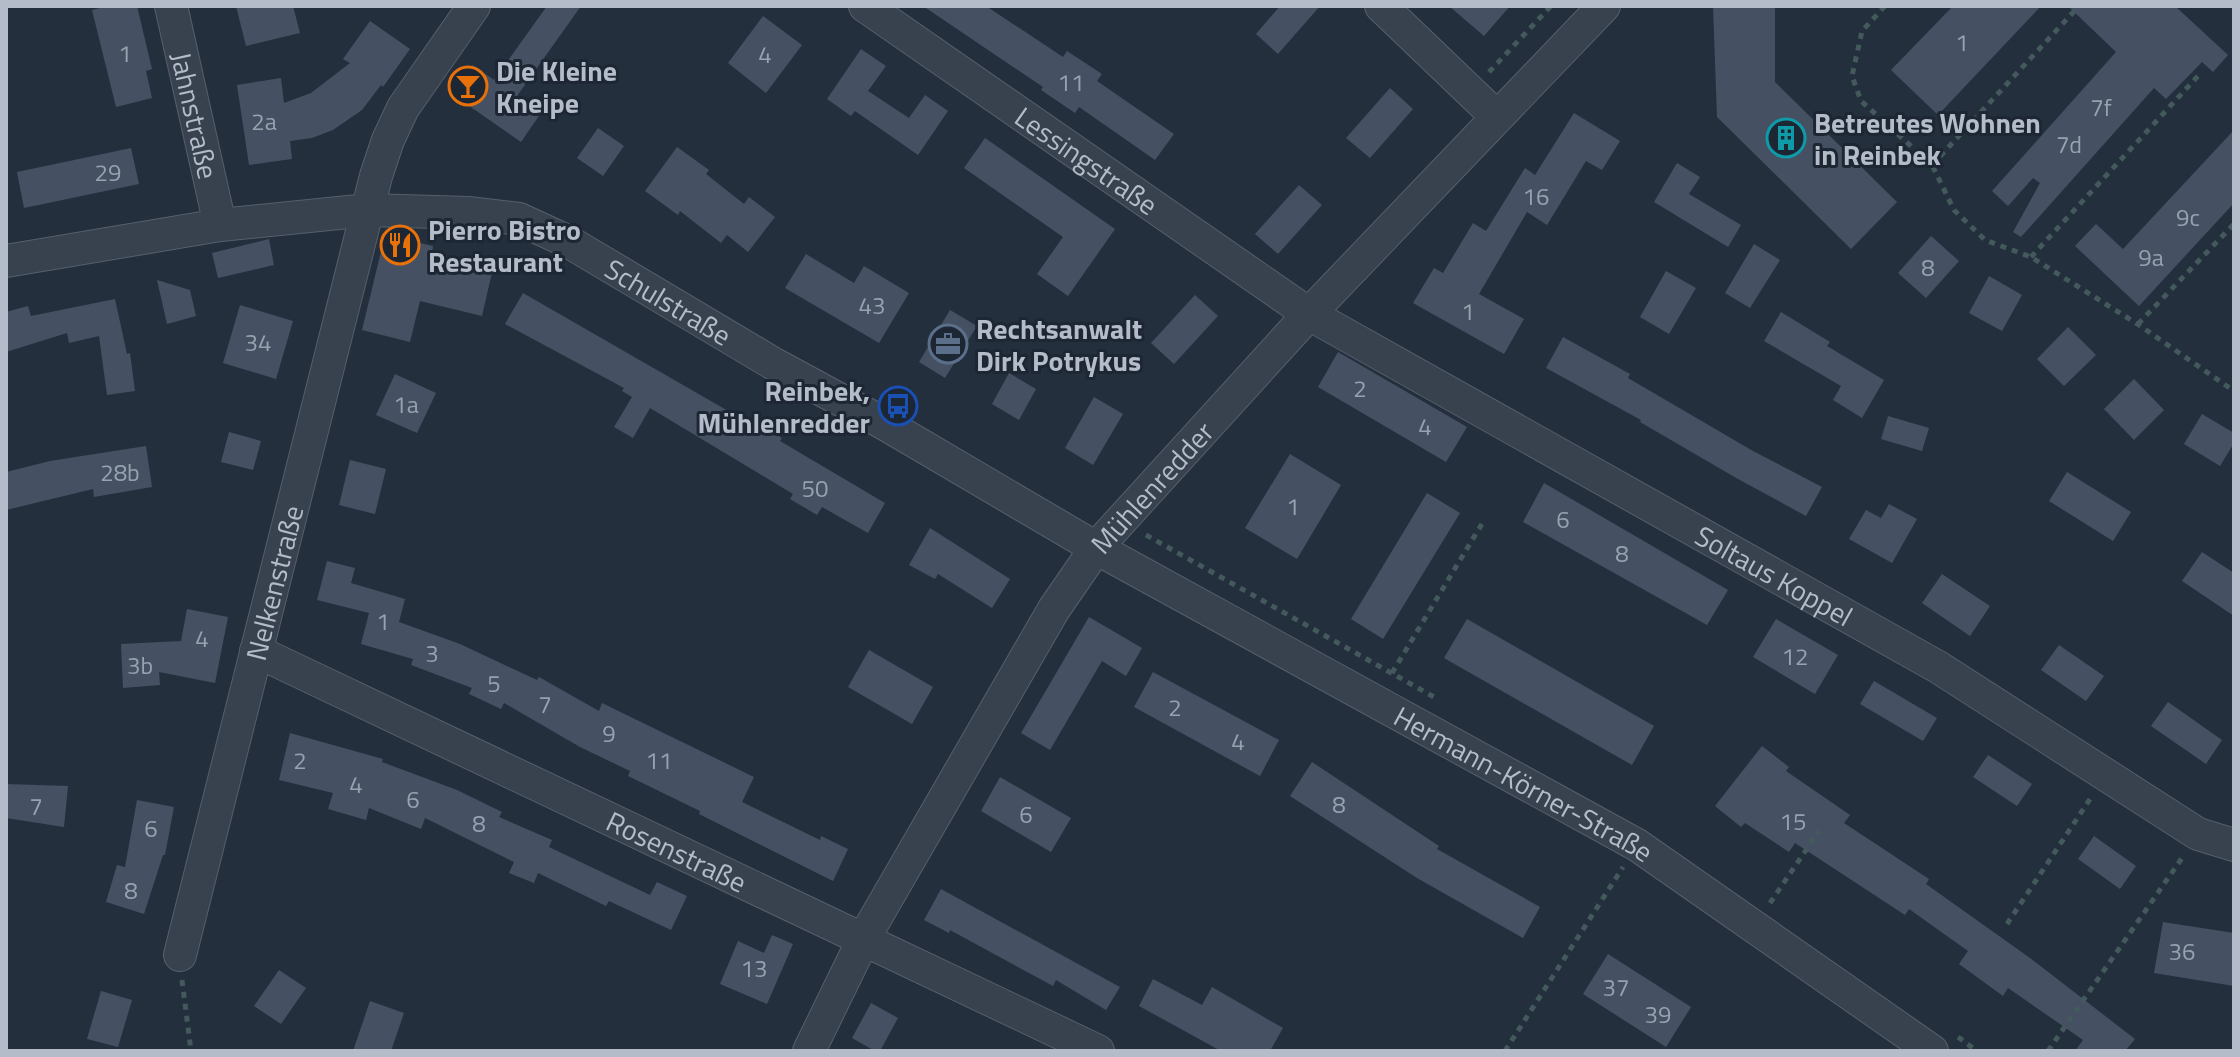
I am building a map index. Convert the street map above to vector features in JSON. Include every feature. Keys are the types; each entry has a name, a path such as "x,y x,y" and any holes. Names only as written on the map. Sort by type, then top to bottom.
{"street":[{"name":"Jahnstraße","path":"171,6 220,225"},
{"name":"Nelkenstraße","path":"180,955 376,176 395,123 474,6"},
{"name":"Lessingstraße","path":"865,6 1309,314"},
{"path":"1381,6 1497,117"},
{"name":"Mühlenredder","path":"809,1051 864,938 1054,609 1096,548 1309,314 1604,6"},
{"name":"Schulstraße","path":"6,261 220,225 368,210 468,213 519,219 569,242 774,364 885,424 1096,548"},
{"name":"Soltaus Koppel","path":"1309,314 1938,667 2198,834 2234,845"},
{"name":"Hermann-Körner-Straße","path":"1096,548 1637,845 1932,1051"},
{"name":"Rosenstraße","path":"256,651 1098,1051"}],"path":[{"path":"1470,91 1551,6"},
{"path":"1885,6 1862,31 1852,76 1861,101 1932,165 1954,210 1985,240 2031,257 2138,324 2234,391"},
{"path":"1932,165 2079,6"},
{"path":"2031,257 2198,76"},
{"path":"2138,324 2234,224"},
{"path":"1392,673 1483,522"},
{"path":"2007,924 2107,775"},
{"path":"1770,904 1819,831"},
{"path":"2048,1051 2198,834"},
{"path":"1505,1051 1637,845"},
{"path":"180,955 191,1051"}],"building":[{"path":"108,6 137,6 152,69 146,71 152,98 116,107 92,10"},
{"path":"236,6 293,6 300,33 246,46"},
{"path":"547,6 581,6 517,96 541,113 521,142 452,94 472,65 494,80"},
{"path":"923,6 986,6 1063,57 1067,51 1102,74 1097,81 1174,134 1155,160 1079,107 1075,113 1041,90 1043,87"},
{"path":"1280,6 1320,6 1278,54 1256,34"},
{"path":"1449,6 1510,6 1484,36"},
{"name":"Betreutes Wohnen in Reinbek","path":"1713,6 1775,6 1775,82 1897,202 1851,249 1717,117"},
{"path":"1953,6 2041,6 1938,115 1891,70"},
{"path":"2068,6 2175,6 2228,55 2213,72 2202,62 2166,99 2154,88 2021,237 2013,232 2040,183 2033,178 2008,206 1992,191 2116,52"},
{"path":"763,16 802,45 766,93 728,63"},
{"path":"370,21 410,49 383,87 381,85 362,110 333,130 312,138 290,141 292,159 249,165 237,85 281,78 284,103 311,93 350,63 343,59"},
{"path":"861,49 886,66 868,91 909,118 925,95 948,111 918,155 855,111 851,116 827,99"},
{"path":"1390,88 1413,109 1370,158 1346,138"},
{"path":"1574,113 1620,141 1602,170 1586,161 1547,225 1527,212 1479,294 1524,319 1504,354 1413,303 1434,268 1443,273 1473,223 1486,231 1525,168 1535,175"},
{"path":"598,128 624,146 603,176 577,158"},
{"path":"2234,130 2234,203 2139,306 2075,246 2096,224 2123,249"},
{"path":"985,138 1115,229 1068,296 1037,274 1063,237 964,168"},
{"path":"677,147 709,170 706,174 744,204 749,197 775,217 748,252 727,235 721,243 680,211 678,215 645,191"},
{"path":"131,148 139,184 24,208 17,172"},
{"path":"1677,163 1700,177 1689,194 1741,225 1728,247 1654,202"},
{"path":"1299,185 1322,205 1278,254 1255,234"},
{"path":"385,235 433,246 432,253 493,268 482,316 420,301 410,342 362,330"},
{"path":"1931,236 1959,261 1926,298 1898,273"},
{"path":"269,239 274,265 218,278 212,253"},
{"path":"1754,244 1780,260 1750,308 1725,293"},
{"path":"806,254 854,283 864,266 909,293 879,343 785,288"},
{"path":"1666,271 1696,288 1669,334 1640,317"},
{"path":"1989,276 2022,295 2002,331 1969,313"},
{"path":"157,280 190,290 196,316 167,324"},
{"path":"523,293 756,427 758,424 782,438 780,441 885,503 868,533 822,507 817,515 790,499 793,494 650,408 633,438 614,427 632,397 622,391 624,388 505,324"},
{"path":"1195,295 1218,316 1174,364 1151,343"},
{"path":"115,299 127,354 130,353 135,391 107,395 99,336 69,343 67,333 6,352 6,312 28,306 31,316"},
{"path":"240,305 293,321 276,379 223,363"},
{"name":"Rechtsanwalt Dirk Potrykus","path":"950,310 977,326 945,378 919,362"},
{"path":"1781,312 1830,342 1827,346 1884,380 1862,418 1833,400 1841,386 1764,341"},
{"path":"2068,327 2096,355 2064,386 2037,359"},
{"path":"1563,337 1630,374 1628,378 1753,451 1822,487 1806,516 1546,368"},
{"path":"1338,352 1467,427 1446,462 1318,387"},
{"path":"1009,373 1036,389 1019,420 992,404"},
{"path":"395,374 436,393 417,433 376,415"},
{"path":"2134,379 2164,410 2134,440 2104,409"},
{"path":"1094,397 1123,414 1093,465 1065,448"},
{"path":"2202,414 2234,433 2234,443 2220,466 2184,444"},
{"path":"1888,416 1929,428 1922,451 1881,439"},
{"path":"229,432 261,441 253,470 221,462"},
{"path":"146,446 152,487 94,497 93,489 6,510 6,472 50,461"},
{"path":"1290,454 1341,485 1297,559 1245,528"},
{"path":"350,460 386,469 375,514 339,505"},
{"path":"2067,472 2131,512 2113,541 2049,501"},
{"path":"1544,483 1728,590 1707,625 1523,522"},
{"path":"1427,493 1460,513 1383,639 1351,619"},
{"path":"1889,504 1917,519 1892,563 1849,539 1866,510 1881,518"},
{"path":"930,528 1010,579 992,608 938,574 935,579 909,565"},
{"path":"2202,552 2234,573 2234,616 2182,581"},
{"path":"327,561 355,568 351,583 405,599 399,622 460,644 537,680 539,677 599,711 602,703 754,777 742,802 820,840 821,836 848,849 833,881 628,776 630,771 580,747 504,703 501,709 469,694 472,688 411,665 413,659 361,644 369,613 317,600"},
{"path":"1942,574 1990,606 1970,636 1922,603"},
{"path":"187,609 228,617 215,683 159,672 160,685 123,688 121,644 181,641"},
{"path":"1089,617 1142,648 1126,676 1102,661 1050,750 1021,733"},
{"path":"1467,619 1654,726 1632,765 1444,658"},
{"path":"1776,619 1838,655 1815,694 1753,657"},
{"path":"2059,645 2104,676 2086,701 2041,670"},
{"path":"869,650 933,687 912,724 848,687"},
{"path":"1153,672 1279,740 1260,776 1134,707"},
{"path":"1874,681 1937,718 1923,741 1860,704"},
{"path":"2168,702 2222,740 2206,764 2151,726"},
{"path":"290,733 383,759 382,762 457,790 502,812 499,817 552,840 549,847 650,895 657,882 687,896 671,930 609,901 606,906 538,873 534,883 509,873 514,862 425,818 421,829 369,808 366,820 328,809 333,793 279,780"},
{"path":"1762,746 1789,767 1786,771 1850,815 1844,823 1929,879 1926,884 2030,958 2135,1039 2125,1051 2075,1051 2083,1040 2008,988 2003,996 1959,964 1968,951 1909,909 1905,915 1795,843 1789,852 1745,823 1741,827 1715,806"},
{"path":"1988,755 2032,784 2017,806 1973,777"},
{"path":"1312,762 1439,846 1437,849 1540,907 1523,938 1417,878 1290,796"},
{"path":"1000,777 1071,818 1051,852 981,811"},
{"path":"6,784 68,786 64,827 6,818"},
{"path":"137,800 174,807 165,855 144,914 106,902 117,865 125,867"},
{"path":"2094,836 2136,866 2120,889 2078,859"},
{"path":"941,889 1120,987 1106,1010 1056,980 1053,986 950,930 949,933 924,920"},
{"path":"2163,922 2234,933 2234,986 2154,973"},
{"path":"772,935 793,944 767,1004 720,984 738,941 764,953"},
{"path":"1608,954 1691,1007 1666,1047 1583,994"},
{"path":"279,970 306,988 281,1024 254,1006"},
{"path":"1153,979 1202,1005 1212,987 1283,1028 1270,1051 1221,1051 1139,1006"},
{"path":"101,991 132,1000 118,1047 87,1039"},
{"path":"370,1001 404,1013 391,1051 353,1051"},
{"path":"871,1003 898,1018 880,1051 852,1038"}],"place":[{"name":"Die Kleine Kneipe","path":"468,86"},
{"name":"Betreutes Wohnen in Reinbek","path":"1786,138"},
{"name":"Pierro Bistro Restaurant","path":"400,245"},
{"name":"Rechtsanwalt Dirk Potrykus","path":"948,344"},
{"name":"Reinbek, Mühlenredder","path":"898,406"}]}
